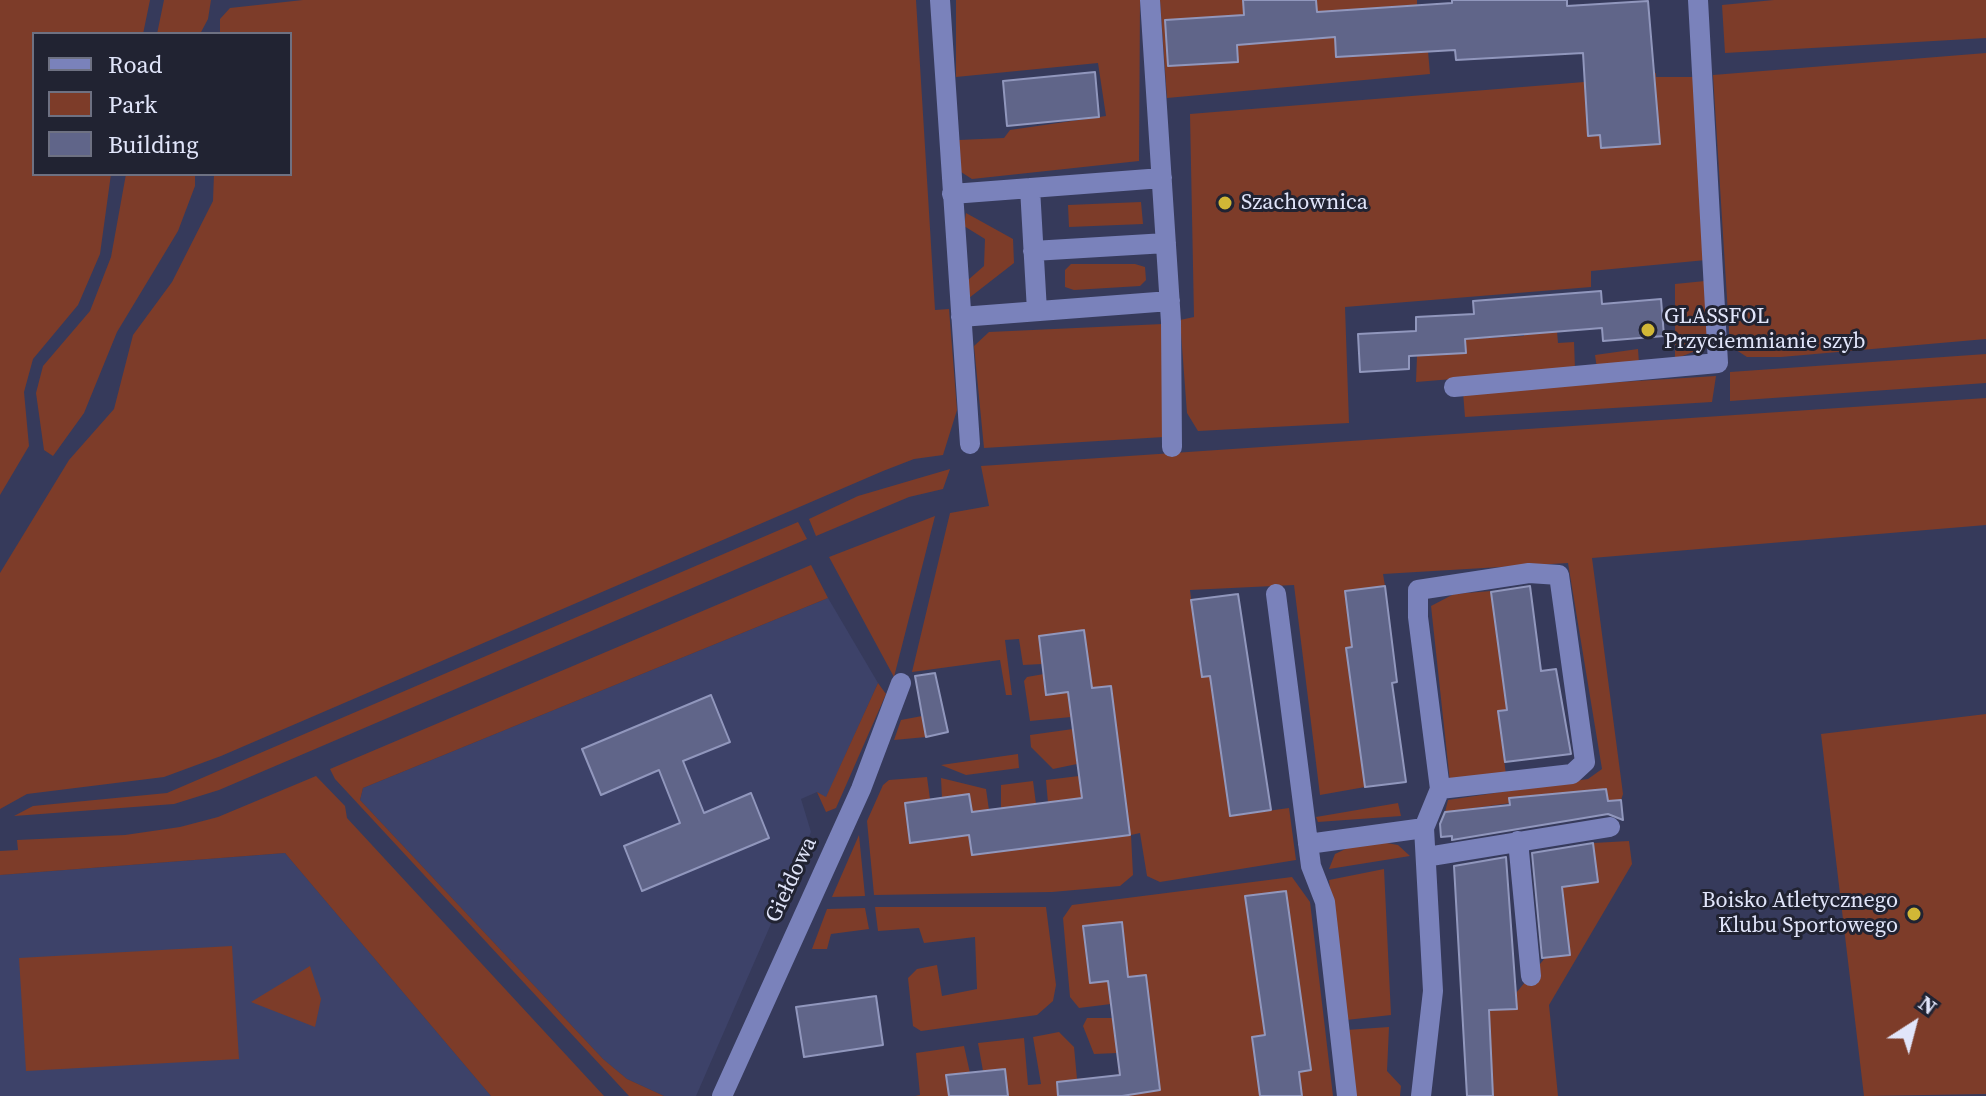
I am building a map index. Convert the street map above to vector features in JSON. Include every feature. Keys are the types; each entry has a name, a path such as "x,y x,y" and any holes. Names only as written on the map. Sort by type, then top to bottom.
{"street":[{"path":"940,0 970,444"},
{"path":"1150,0 1170,301 1172,447"},
{"path":"1454,387 1718,363 1698,0"},
{"path":"952,194 1162,178"},
{"path":"1030,188 1037,311"},
{"path":"1033,251 1166,243"},
{"path":"961,317 1170,301"},
{"path":"1421,1096 1433,991 1424,828 1440,789 1418,617 1418,590 1529,573 1559,575 1585,762 1572,774 1440,789"},
{"path":"1276,594 1311,866 1325,902 1347,1096"},
{"name":"Giełdowa","path":"722,1096 861,789 901,683"},
{"path":"1426,857 1610,827"},
{"path":"1308,844 1424,828"},
{"path":"1518,841 1531,976"}],"shaded area":[{"path":"828,598 878,683 826,798 817,792 801,799 811,832 696,1096 664,1096 627,1079 603,1059 360,800 363,788"},
{"path":"285,853 491,1096 0,1096 0,875"}],"green space":[{"path":"0,0 150,0 143,32 32,32 32,176 111,176 100,254 78,305 33,359 24,392 29,446 0,495"},
{"path":"164,0 211,0 208,19 201,32 157,32"},
{"path":"303,0 916,0 935,310 949,309 957,410 943,455 914,459 883,471 221,756 164,777 27,794 0,809 0,573 69,460 114,409 133,335 172,282 213,201 214,176 292,176 292,32 220,32 220,19 230,8"},
{"path":"956,0 1140,0 1139,161 972,179 961,172 959,140 1004,138 1010,130 1106,116 1098,63 956,77"},
{"path":"1160,0 1417,0 1417,5 1333,11 1336,56 1428,51 1430,74 1167,98"},
{"path":"1774,0 1986,0 1986,38 1725,53 1722,5"},
{"path":"1986,53 1986,339 1781,357 1747,357 1730,346 1713,75"},
{"path":"1656,73 1656,77 1693,77 1706,260 1591,271 1591,287 1345,307 1349,423 1198,431 1187,413 1180,320 1194,317 1190,114 1584,82 1584,77"},
{"path":"126,176 195,176 195,186 178,231 117,332 84,413 53,456 44,450 36,393 43,366 90,311 111,257"},
{"path":"1141,202 1143,224 1069,227 1068,205"},
{"path":"966,213 1013,239 1014,263 969,298 968,280 984,266 985,239 964,226"},
{"path":"1071,264 1135,264 1145,267 1146,280 1140,286 1074,290 1065,287 1065,270"},
{"path":"1705,281 1707,337 1703,348 1675,359 1675,284"},
{"path":"1554,295 1558,343 1574,342 1575,369 1416,382 1417,356 1465,353 1465,339 1524,336 1522,299"},
{"path":"1163,324 1164,437 984,448 974,346 989,332"},
{"path":"1638,349 1639,363 1597,369 1595,355"},
{"path":"1986,354 1986,383 1730,401 1730,372"},
{"path":"1716,376 1712,402 1465,417 1463,392"},
{"path":"1986,398 1986,525 1592,558 1623,794 1621,800 1608,801 1606,790 1445,812 1448,800 1588,779 1602,769 1568,563 1383,574 1385,586 1345,591 1352,647 1346,648 1365,787 1320,795 1294,585 1190,590 1201,676 1210,676 1231,816 1289,808 1296,860 1160,882 1147,876 1140,833 1131,835 1133,875 1120,886 1052,892 874,895 867,821 883,785 889,780 927,777 930,799 905,803 911,843 969,835 972,855 1130,835 1111,686 1092,688 1084,630 1039,636 1042,664 1023,665 1019,639 1005,640 1012,695 1006,695 1000,660 912,672 950,513 989,506 981,466"},
{"path":"950,469 943,489 909,497 816,536 809,519 858,496"},
{"path":"935,516 894,677 829,557"},
{"path":"798,522 807,539 219,790 174,804 14,816 33,806 167,793"},
{"path":"811,565 828,598 363,788 360,800 603,1059 627,1079 664,1096 629,1096 335,779 330,769"},
{"path":"1491,591 1507,710 1498,712 1506,775 1450,782 1431,606 1454,594"},
{"path":"1044,674 1047,695 1068,692 1071,717 1030,721 1024,681 1027,677"},
{"path":"878,683 886,694 836,808 826,812 817,792 826,797"},
{"name":"Boisko Atletycznego Klubu Sportowego","path":"1986,714 1986,1094 1864,1096 1821,734"},
{"path":"922,716 926,737 894,740 901,720"},
{"path":"1073,729 1077,764 1053,769 1031,747 1030,735"},
{"path":"1018,754 1019,768 966,775 941,765"},
{"path":"316,776 345,806 347,818 604,1096 491,1096 285,853 0,875 0,851 18,850 17,840 125,835 180,827 218,817"},
{"path":"1079,776 1082,798 1048,803 1046,780"},
{"path":"941,778 986,789 989,810 972,812 942,798"},
{"path":"1033,781 1036,804 1001,809 1001,785"},
{"path":"1398,803 1401,816 1318,822 1316,817"},
{"path":"859,835 865,896 832,897"},
{"path":"1629,841 1632,864 1549,1005 1558,1096 1493,1096 1489,1010 1517,1009 1516,993 1545,958 1570,955 1562,887 1598,882 1593,843"},
{"path":"1381,842 1398,845 1410,856 1329,869 1335,854 1356,844"},
{"path":"1384,869 1391,1015 1346,1020 1329,880"},
{"path":"1292,877 1310,902 1333,1096 915,1096 920,1095 916,1053 964,1046 970,1073 983,1071 978,1043 1024,1038 1028,1085 1041,1084 1033,1037 1059,1032 1074,1047 1077,1079 1119,1075 1117,1053 1094,1054 1083,1026 1087,1018 1112,1018 1111,1004 1079,1008 1070,997 1063,918 1072,905"},
{"path":"875,907 1046,907 1056,985 1053,1001 1037,1015 921,1031 913,1026 908,978 917,969 937,965 942,996 977,989 975,937 924,943 919,928 878,931"},
{"path":"865,908 869,929 831,934 827,949 812,949 827,909"},
{"path":"232,946 239,1059 26,1071 19,958"},
{"path":"310,966 321,999 315,1027 251,1002"},
{"path":"1389,1027 1387,1071 1401,1086 1400,1096 1353,1096 1346,1030"}],"building":[{"path":"1243,0 1316,0 1317,12 1452,3 1452,0 1567,0 1567,6 1648,1 1660,144 1601,148 1600,135 1588,136 1583,53 1456,60 1455,50 1336,57 1335,37 1237,45 1238,62 1168,66 1165,20 1244,15"},
{"path":"1095,72 1099,117 1007,126 1003,81"},
{"path":"1601,291 1602,304 1661,299 1664,336 1603,341 1602,328 1465,339 1466,353 1409,356 1409,369 1360,372 1358,334 1416,331 1416,317 1474,314 1473,301"},
{"path":"1385,586 1397,682 1392,683 1406,782 1365,787 1346,648 1352,647 1345,591"},
{"path":"1530,586 1541,671 1556,669 1571,754 1505,762 1498,711 1507,710 1491,592"},
{"path":"1238,594 1271,810 1230,816 1210,676 1202,677 1191,600"},
{"path":"1084,630 1092,688 1111,686 1130,835 972,855 969,835 910,843 905,803 969,794 972,812 1082,798 1068,692 1046,695 1039,636"},
{"path":"935,673 948,732 926,737 915,676"},
{"path":"711,695 730,742 683,761 704,813 751,793 769,838 642,891 624,846 680,823 659,770 601,795 582,749"},
{"path":"1606,789 1608,801 1621,800 1623,820 1608,814 1452,840 1452,836 1441,837 1440,824 1445,812 1510,805 1509,798"},
{"path":"1593,843 1598,882 1562,887 1570,955 1542,958 1532,853"},
{"path":"1506,857 1517,1009 1489,1010 1493,1096 1467,1096 1454,866"},
{"path":"1286,891 1311,1070 1299,1072 1302,1096 1260,1096 1252,1037 1265,1035 1245,896"},
{"path":"1122,922 1128,977 1146,975 1160,1090 1122,1096 1058,1096 1057,1082 1120,1075 1108,981 1090,983 1083,926"},
{"path":"876,996 883,1045 804,1057 796,1007"},
{"path":"1005,1069 1008,1096 949,1096 946,1075"}],"place":[{"name":"Szachownica","path":"1225,203"},
{"name":"GLASSFOL Przyciemnianie szyb","path":"1648,330"},
{"name":"Boisko Atletycznego Klubu Sportowego","path":"1914,914"}]}
